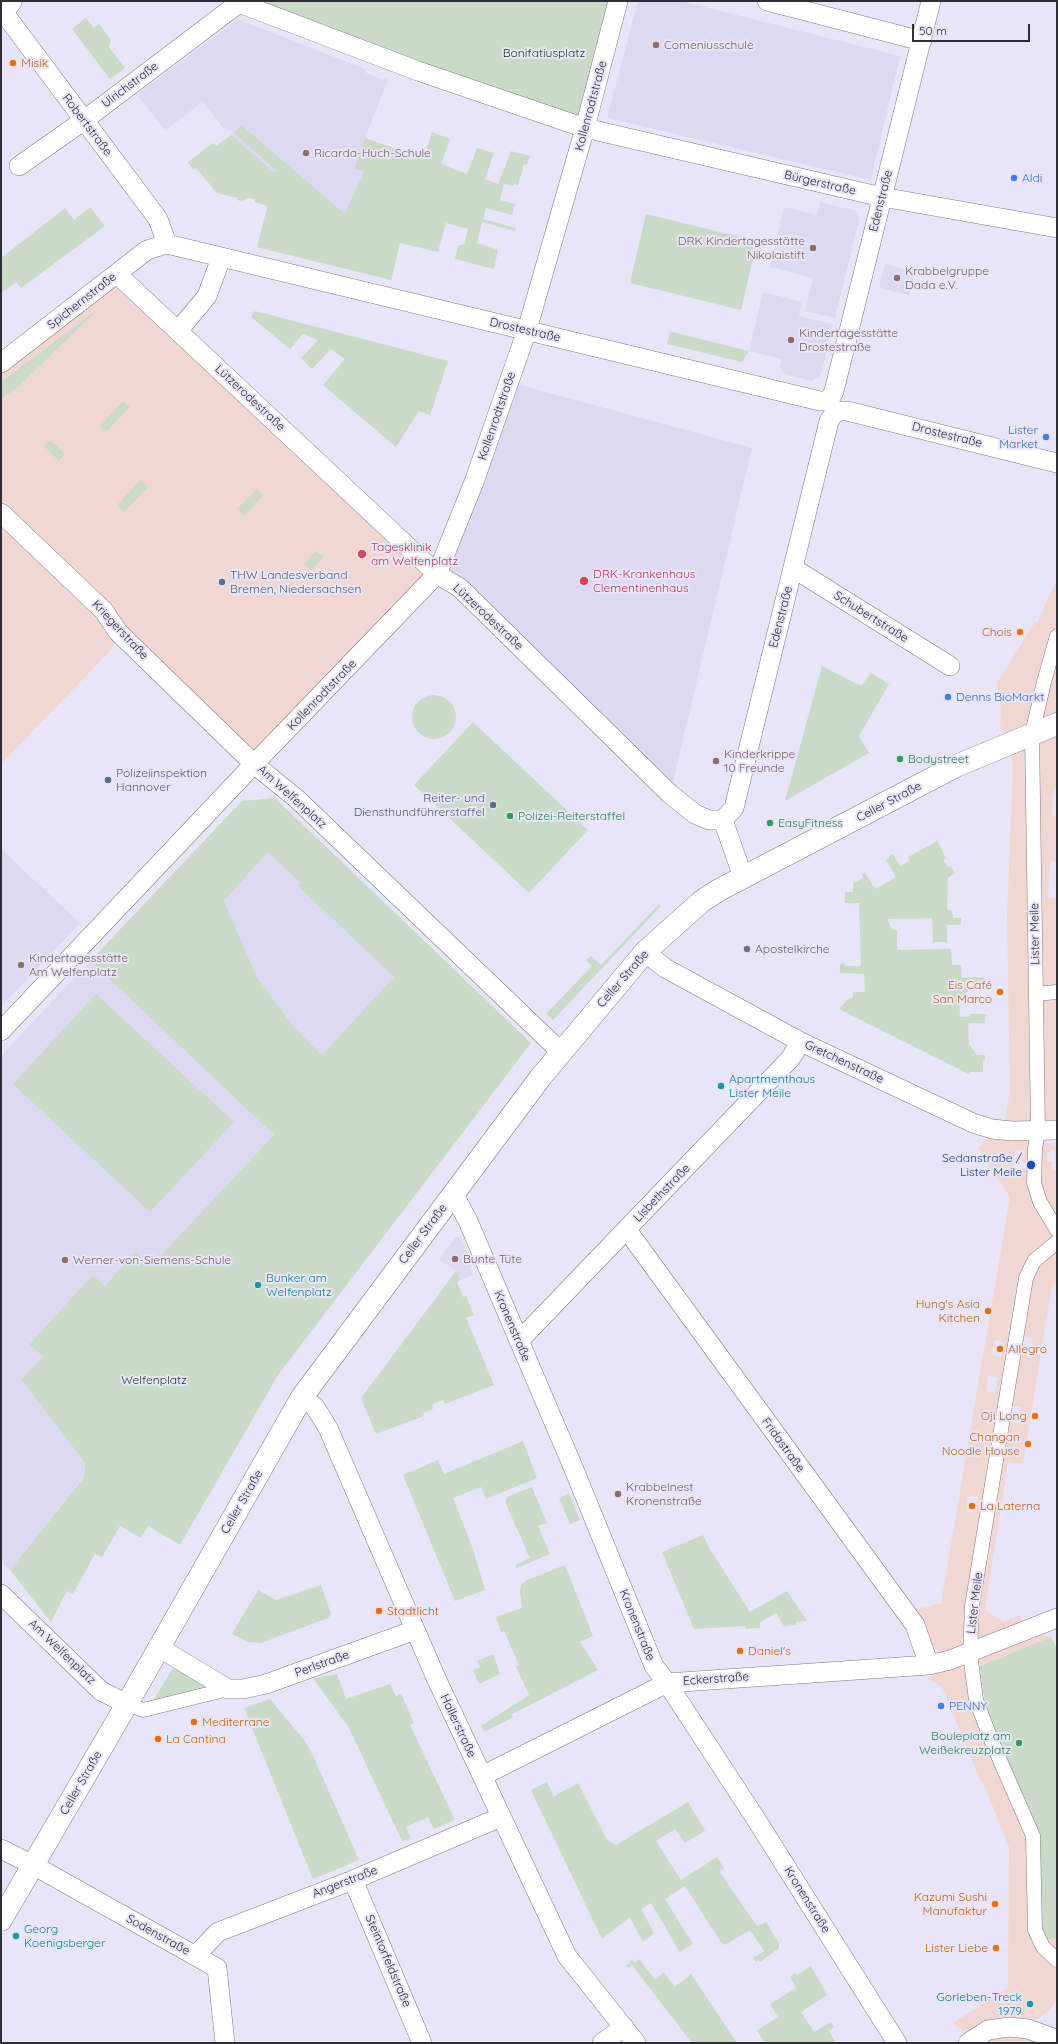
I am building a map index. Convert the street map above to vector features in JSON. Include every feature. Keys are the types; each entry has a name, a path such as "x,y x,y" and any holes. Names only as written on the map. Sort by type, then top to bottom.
{"street":[{"name":"Kollenrodtstraße","path":"254,764 437,574 474,482 527,330 586,128 618,1"},
{"name":"Edenstraße","path":"723,820 734,808 828,421 833,406 834,391 931,1"},
{"path":"239,2 418,71 586,128"},
{"name":"Ulrichstraße","path":"20,166 83,121 239,2"},
{"path":"772,2 922,41"},
{"name":"Robertstraße","path":"4,8 83,121 158,219 166,244"},
{"name":"Bürgerstraße","path":"586,128 882,197 1057,228"},
{"name":"Drostestraße","path":"166,244 820,401 847,411 1057,462"},
{"name":"Spichernstraße","path":"1,363 147,250 166,244"},
{"path":"178,331 207,296 220,258"},
{"name":"Lützerodestraße","path":"117,274 437,574 460,588 670,794 695,814 709,820 723,820"},
{"name":"Kriegerstraße","path":"1,513 104,611 118,632 254,764"},
{"name":"Schubertstraße","path":"793,568 950,666"},
{"name":"Lister Meile","path":"1057,636 1044,682 1032,734 1037,1136 1034,1183 1040,1202 1057,1230"},
{"name":"Celler Straße","path":"1,1920 127,1704 158,1647 302,1396 561,1052 646,952 702,901 743,877 835,831 956,766 1057,724"},
{"name":"Am Welfenplatz","path":"1,1031 254,764 297,799 561,1052"},
{"path":"723,820 743,877"},
{"name":"Gretchenstraße","path":"646,952 665,968 801,1042 973,1123 992,1129 1037,1136 1057,1130"},
{"path":"1036,994 1057,992"},
{"name":"Lisbethstraße","path":"519,1341 790,1059 801,1042"},
{"name":"Kronenstraße","path":"453,1194 464,1211 654,1666 667,1682 897,2043"},
{"name":"Fridastraße","path":"627,1230 915,1625 929,1665"},
{"name":"Lister Meile","path":"1057,1242 1034,1261 1026,1278 972,1606 970,1652 976,1700 1032,1836 1035,1930 1043,1948 1057,1960"},
{"name":"Hallerstraße","path":"302,1396 315,1407 328,1428 415,1630 567,1956 636,2043"},
{"name":"Am Welfenplatz","path":"1,1594 101,1691 127,1704"},
{"name":"Eckerstraße","path":"482,1776 667,1682 929,1665 970,1652 1057,1618"},
{"name":"Perlstraße","path":"127,1704 143,1710 228,1689 243,1689 266,1684 415,1630"},
{"path":"158,1647 228,1689"},
{"name":"Angerstraße","path":"195,1956 218,1932 353,1880 501,1817"},
{"name":"Sodenstraße","path":"1,1849 33,1865 217,1968 225,2043"},
{"name":"Steintorfeldstraße","path":"353,1880 422,2043"},
{"path":"602,2043 624,2027"},
{"path":"968,2043 988,2030 1009,2027 1028,2029 1056,2039"}],"shaded area":[{"path":"638,1 681,1 900,56 871,180 607,118"},
{"name":"Ricarda-Huch-Schule","path":"238,19 367,70 366,73 384,80 386,78 388,79 354,167 414,186 391,280 257,247 275,174 231,135 232,131 223,128 203,102 165,130 137,95"},
{"name":"DRK Kindertagesstätte Nikolaistift","path":"820,202 856,211 859,219 835,318 805,311 813,278 770,267 784,207 817,215"},
{"name":"Krabbelgruppe Dada e.V.","path":"885,264 911,271 911,273 913,273 909,295 879,288"},
{"path":"117,274 437,574 254,764 118,632 113,648 1,764 1,363"},
{"name":"Kindertagesstätte Drostestraße","path":"763,292 802,302 799,316 833,324 821,375 812,381 785,374 780,367 782,359 749,351"},
{"name":"DRK-Krankenhaus Clementinenhaus","path":"509,382 752,448 670,794 437,574"},
{"path":"1057,579 1057,783 1053,797 1052,815 1057,816 1057,862 1050,861 1048,898 1057,898 1057,1124 1005,1122 1010,1095 1007,917 1013,764 1004,732 1000,726 1001,711 997,683 1035,622 1037,623"},
{"name":"Kindertagesstätte Am Welfenplatz","path":"1,849 80,923 1,1007"},
{"path":"268,852 301,883 298,886 395,977 322,1055 293,1026 257,977 224,901"},
{"name":"Werner-von-Siemens-Schule","path":"90,961 274,1135 151,1267 104,1286 93,1276 29,1343 43,1357 21,1379 85,1463 84,1476 10,1570 1,1562 1,1056"},
{"path":"989,1138 1040,1141 1057,1147 1057,1282 1052,1285 1023,1464 1008,1462 985,1610 1004,1622 1020,1615 1024,1624 957,1651 939,1653 931,1643 917,1611 922,1606 923,1608 941,1603 1010,1197 978,1148","holes":["1020,1150 1019,1158 1027,1167 1023,1169 1013,1169 1015,1151","1055,1150 1056,1171 1052,1171 1052,1161 1047,1161 1047,1152","1023,1336 1032,1338 1031,1346 1022,1344","994,1340 1004,1342 1001,1357 992,1355","988,1376 998,1377 995,1393 986,1391","1011,1406 1020,1407 1019,1416 1009,1414","968,1495 978,1497 975,1513 966,1511"]},
{"name":"Bunte Tüte","path":"456,1237 461,1238 471,1261 470,1266 473,1275 460,1280 456,1271 439,1259"},
{"path":"1035,1633 1051,1637 980,1666 984,1700 997,1736 1039,1837 1044,1931 1046,1936 1053,1940 1057,1939 1057,1998 1050,2010 1037,2019 1009,2017 992,2021 970,2036 953,2023 1008,1988 1009,1847 942,1687 928,1679 935,1673 979,1659"},
{"path":"992,2034 1056,2039 1056,2043 979,2043"}],"green space":[{"name":"Bonifatiusplatz","path":"243,1 613,1 581,122"},
{"path":"86,18 94,28 99,24 111,40 109,47 125,68 110,79 72,29"},
{"path":"241,125 345,214 364,171 354,168 365,138 424,159 432,132 450,139 441,164 467,174 477,148 494,153 485,179 498,184 511,151 530,156 527,165 524,164 518,185 514,184 513,186 504,184 500,200 515,204 512,215 486,208 483,219 516,228 515,231 482,222 477,243 498,250 494,269 455,259 458,246 464,244 468,229 446,223 438,252 400,243 391,280 257,247 268,206 255,202 255,199 248,198 241,201 237,200 237,198 217,193 196,168 193,169 188,162 213,143 216,146 231,135 275,173 276,170 234,133"},
{"path":"90,207 105,226 21,288 16,282 1,293 1,258 65,208 74,220"},
{"path":"646,214 757,241 741,310 630,283"},
{"path":"98,309 18,387 1,399 1,382"},
{"path":"255,311 448,361 430,415 419,411 396,447 323,385 345,359 331,349 312,369 301,358 318,340 303,334 290,349 251,317"},
{"path":"670,331 749,351 742,362 667,344"},
{"path":"123,401 130,407 106,432 100,426"},
{"path":"50,440 65,454 59,461 44,446"},
{"path":"141,480 148,487 124,512 117,505"},
{"path":"257,489 264,495 244,516 237,509"},
{"path":"316,551 323,557 311,570 304,564"},
{"path":"822,666 861,686 871,673 889,684 859,736 869,753 785,801"},
{"path":"430,695 438,695 450,701 456,713 456,721 450,733 438,739 430,739 418,733 412,721 412,713 418,701"},
{"name":"Polizei-Reiterstaffel","path":"473,722 588,830 529,893 414,785"},
{"name":"Welfenplatz","path":"275,798 531,1043 278,1375 180,1545 148,1526 141,1538 120,1526 102,1557 95,1554 73,1594 67,1591 51,1622 10,1570 84,1477 85,1463 21,1379 43,1357 29,1344 93,1275 105,1286 135,1252 151,1266 274,1135 90,961 242,801","holes":["268,852 300,883 298,886 394,977 322,1055 293,1026 257,977 224,901"]},
{"path":"937,841 946,858 943,860 948,867 951,866 955,873 948,878 947,910 952,910 953,918 961,918 961,925 947,925 947,942 933,942 932,918 887,919 892,930 897,930 897,950 951,949 952,965 961,965 962,978 984,977 986,980 985,983 968,983 968,992 965,993 965,996 959,996 960,1017 969,1017 970,1014 986,1014 988,1016 985,1016 985,1023 968,1023 969,1044 977,1055 985,1055 985,1061 983,1061 983,1072 970,1072 969,1074 839,1009 849,998 853,998 853,992 865,992 864,974 840,973 840,964 844,963 845,966 861,966 859,903 845,903 845,892 853,892 853,883 863,878 862,874 865,873 875,889 896,877 886,860 889,856 893,854 900,866 910,860 908,857"},
{"path":"659,904 661,906 553,1020 546,1014 592,966 586,960 591,956 601,965"},
{"path":"96,994 234,1122 150,1212 13,1084"},
{"path":"456,1271 460,1280 457,1282 463,1297 466,1296 474,1315 466,1318 494,1385 445,1404 443,1400 432,1404 433,1409 423,1413 424,1416 376,1434 361,1398"},
{"path":"523,1441 537,1478 486,1499 481,1487 453,1498 473,1549 485,1590 455,1601 403,1475 438,1460 444,1474"},
{"path":"532,1487 547,1523 538,1526 550,1554 517,1568 515,1565 530,1558 505,1502 507,1497"},
{"path":"569,1493 580,1520 570,1524 559,1498"},
{"path":"703,1535 711,1551 750,1612 787,1591 807,1621 796,1622 796,1625 784,1626 776,1613 760,1622 760,1628 746,1629 745,1626 694,1629 662,1552"},
{"path":"565,1565 593,1636 580,1642 598,1670 512,1714 513,1717 484,1732 481,1726 529,1695 516,1666 519,1665 504,1631 501,1632 496,1617 522,1608 520,1592 521,1585 527,1580"},
{"path":"321,1585 331,1614 328,1618 261,1643 248,1642 232,1634 258,1590 276,1600"},
{"path":"1051,1637 1057,1649 1057,1939 1053,1940 1048,1938 1042,1930 1039,1837 997,1736 984,1700 980,1666"},
{"path":"493,1654 500,1674 479,1684 473,1670 480,1667 477,1661"},
{"path":"173,1668 206,1686 153,1701"},
{"path":"337,1674 346,1699 390,1684 396,1696 401,1694 414,1723 410,1725 455,1820 434,1829 428,1817 406,1827 411,1839 402,1841 349,1728 313,1678"},
{"path":"270,1699 305,1741 359,1860 313,1879 244,1708"},
{"path":"547,1782 554,1796 578,1783 607,1840 616,1845 688,1802 705,1831 685,1843 675,1829 656,1841 681,1880 717,1857 724,1868 719,1871 757,1926 766,1922 779,1943 779,1948 760,1962 758,1960 756,1962 753,1958 764,1951 750,1930 725,1945 720,1941 685,1886 665,1899 693,1944 680,1952 651,1903 641,1909 654,1933 643,1942 630,1917 602,1939 531,1790"},
{"path":"639,1959 655,1980 664,1972 675,1987 691,1974 737,2043 692,2043 632,1965 628,1968 626,1966 632,1960 635,1963"},
{"path":"811,1966 827,1995 801,2012 814,2032 831,2022 834,2027 829,2031 836,2043 765,2043 757,2030 778,2017 770,2004 796,1988 790,1977 795,1973 797,1975"}],"place":[{"name":"Comeniusschule","path":"656,45"},
{"name":"Misik","path":"13,63"},
{"name":"Ricarda-Huch-Schule","path":"306,153"},
{"name":"Aldi","path":"1014,178"},
{"name":"DRK Kindertagesstätte Nikolaistift","path":"813,248"},
{"name":"Krabbelgruppe Dada e.V.","path":"897,278"},
{"name":"Kindertagesstätte Drostestraße","path":"791,340"},
{"name":"Lister Market","path":"1046,437"},
{"name":"Tagesklinik am Welfenplatz","path":"362,554"},
{"name":"DRK-Krankenhaus Clementinenhaus","path":"584,581"},
{"name":"THW Landesverband Bremen, Niedersachsen","path":"222,582"},
{"name":"Chois","path":"1020,632"},
{"name":"Denns BioMarkt","path":"948,697"},
{"name":"Bodystreet","path":"900,759"},
{"name":"Kinderkrippe 10 Freunde","path":"716,761"},
{"name":"Polizeiinspektion Hannover","path":"108,780"},
{"name":"Reiter- und Diensthundführerstaffel","path":"493,805"},
{"name":"Polizei-Reiterstaffel","path":"510,816"},
{"name":"EasyFitness","path":"770,823"},
{"name":"Apostelkirche","path":"747,949"},
{"name":"Kindertagesstätte Am Welfenplatz","path":"21,965"},
{"name":"Eis Café San Marco","path":"1000,992"},
{"name":"Apartmenthaus Lister Meile","path":"721,1086"},
{"name":"Sedanstraße / Lister Meile","path":"1031,1165"},
{"name":"Bunte Tüte","path":"455,1259"},
{"name":"Werner-von-Siemens-Schule","path":"65,1260"},
{"name":"Bunker am Welfenplatz","path":"258,1285"},
{"name":"Hung's Asia Kitchen","path":"988,1311"},
{"name":"Allegro","path":"1000,1349"},
{"name":"Oji Long","path":"1035,1416"},
{"name":"Changan Noodle House","path":"1028,1444"},
{"name":"Krabbelnest Kronenstraße","path":"618,1494"},
{"name":"La Laterna","path":"972,1506"},
{"name":"Stadtlicht","path":"379,1611"},
{"name":"Daniel's","path":"740,1651"},
{"name":"PENNY","path":"941,1706"},
{"name":"Mediterrane","path":"194,1722"},
{"name":"La Cantina","path":"158,1739"},
{"name":"Bouleplatz am Weißekreuzplatz","path":"1019,1743"},
{"name":"Kazumi Sushi Manufaktur","path":"995,1904"},
{"name":"Georg Koenigsberger","path":"16,1936"},
{"name":"Lister Liebe","path":"996,1948"},
{"name":"Gorleben-Treck 1979","path":"1030,2004"}]}
